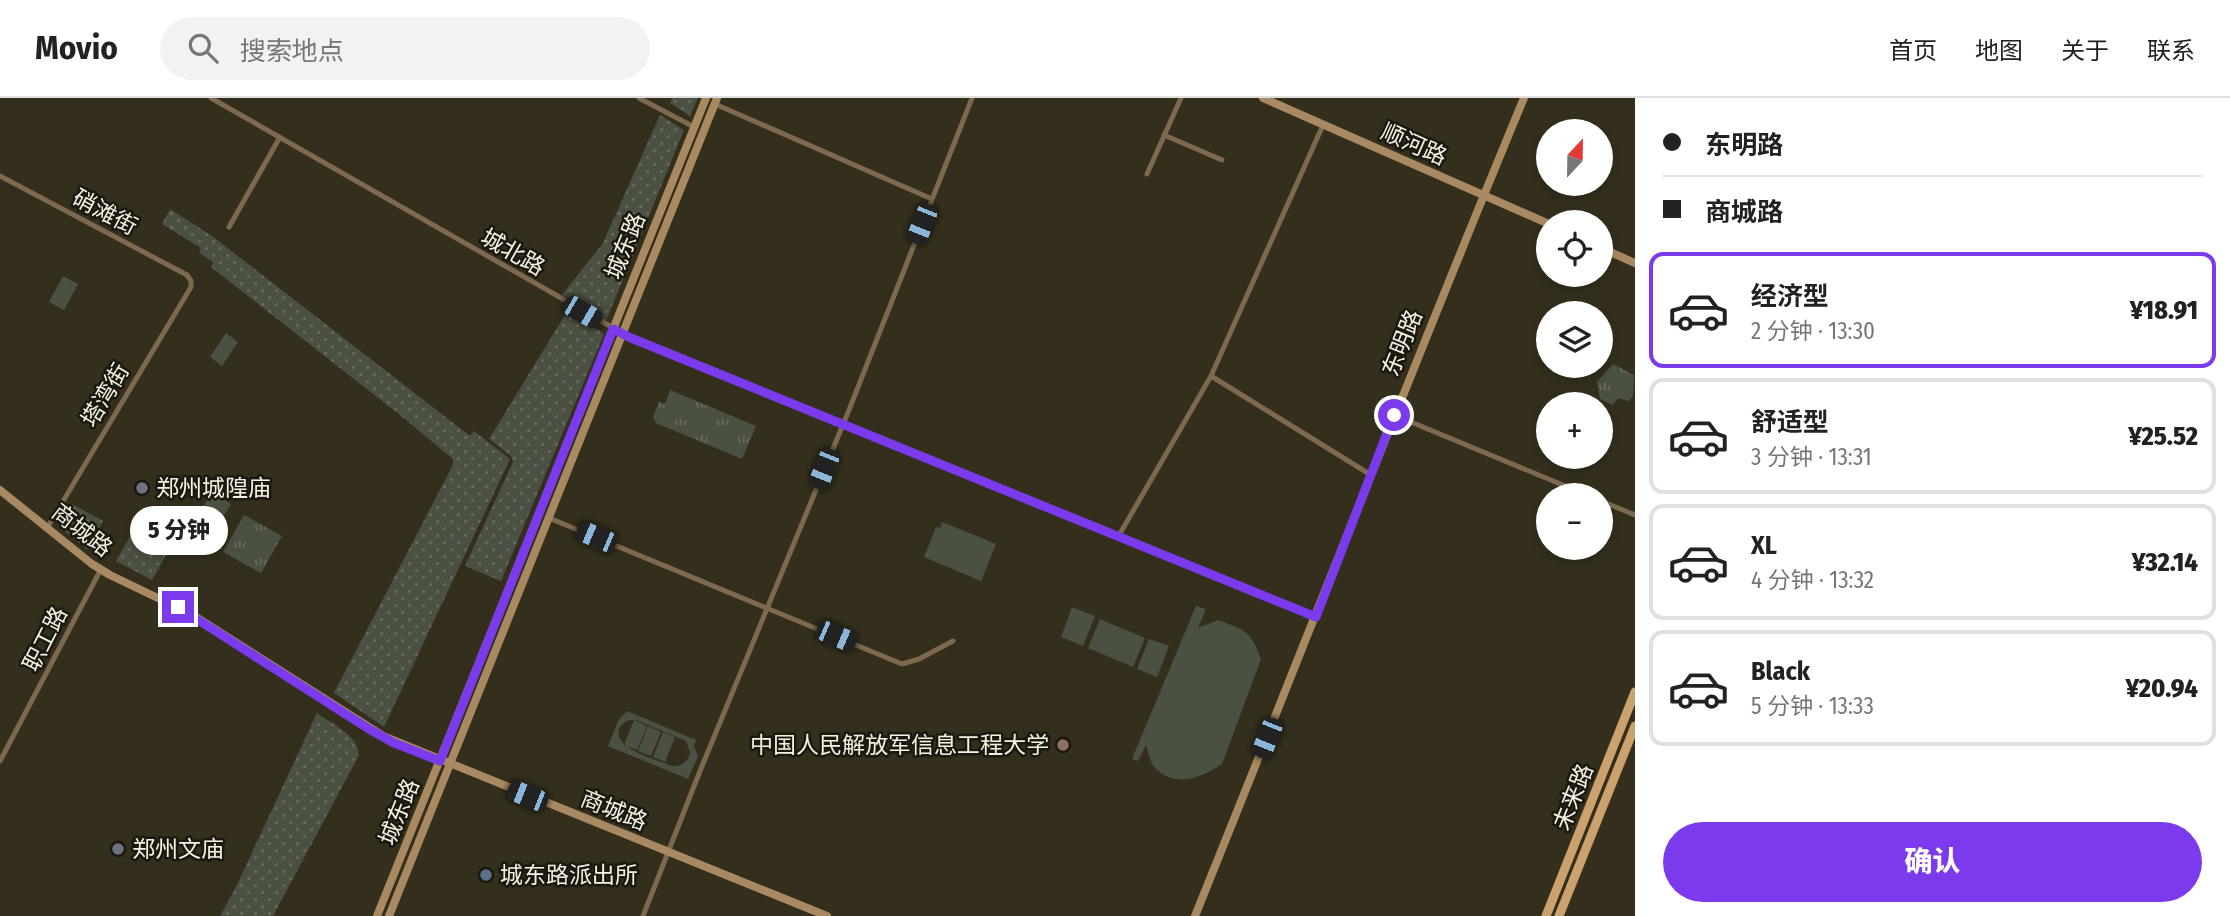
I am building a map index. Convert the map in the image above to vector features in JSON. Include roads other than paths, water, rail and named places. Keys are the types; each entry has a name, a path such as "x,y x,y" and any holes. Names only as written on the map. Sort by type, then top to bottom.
{"main road":[{"name":"未来路","path":"1546,916 1635,692"},
{"name":"未来路","path":"1559,916 1631,746 1635,726"}],"street":[{"name":"城北路","path":"211,98 622,334 1316,617"},
{"path":"639,98 694,127"},
{"name":"城东路","path":"377,916 706,98"},
{"path":"643,916 843,425 972,98"},
{"path":"1147,174 1181,98"},
{"name":"顺河路","path":"1263,98 1536,218"},
{"name":"东明路","path":"1195,916 1394,415 1524,98"},
{"path":"716,101 932,199"},
{"name":"城东路","path":"389,916 716,101"},
{"path":"1118,537 1210,376 1324,125"},
{"path":"1164,135 1222,160"},
{"path":"229,227 280,137"},
{"name":"硝滩街","path":"0,176 187,275 191,281"},
{"path":"1613,253 1635,263"},
{"name":"塔湾街","path":"47,528 191,287 191,281"},
{"path":"1210,376 1371,475"},
{"path":"1394,415 1558,483"},
{"name":"商城路","path":"0,490 101,569 122,582 191,614 394,743 827,916"},
{"path":"1613,506 1635,515"},
{"path":"549,518 902,664 919,659 953,641"},
{"name":"职工路","path":"0,761 101,569"}],"place":[{"name":"郑州城隍庙","path":"142,488"},
{"name":"中国人民解放军信息工程大学","path":"1063,745"},
{"name":"郑州文庙","path":"118,849"},
{"name":"城东路派出所","path":"486,875"}]}
